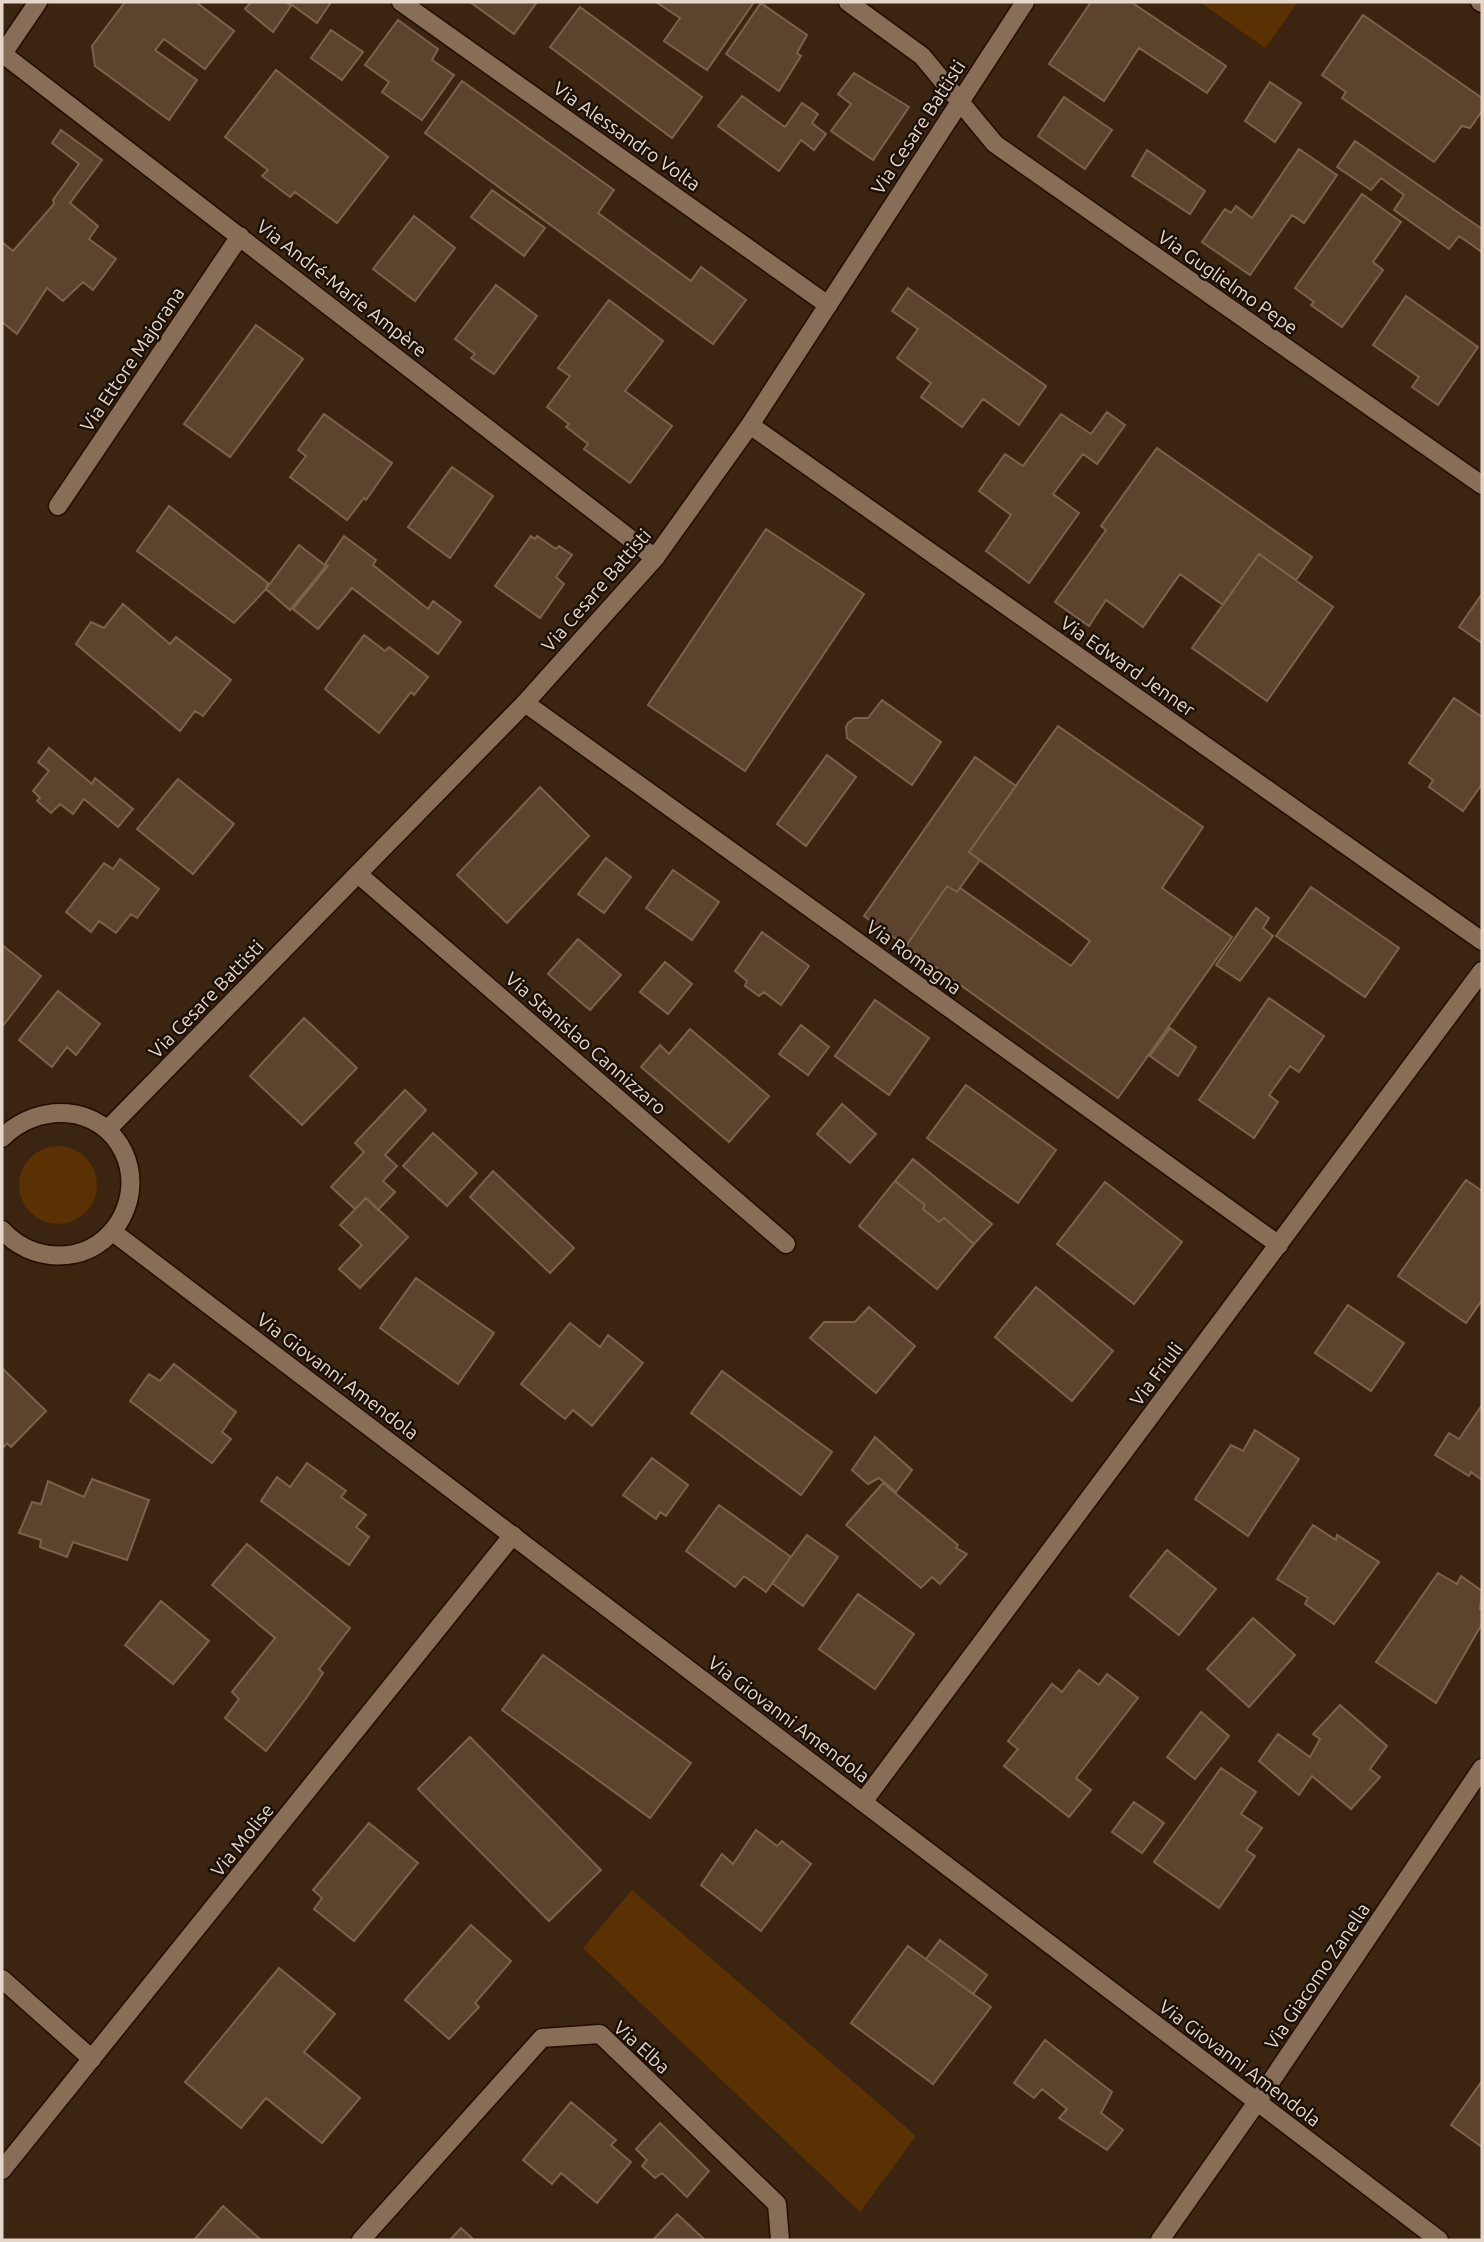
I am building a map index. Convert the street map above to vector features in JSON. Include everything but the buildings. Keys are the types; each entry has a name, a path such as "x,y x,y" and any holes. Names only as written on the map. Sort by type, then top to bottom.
{"street":[{"path":"2,55 38,2"},
{"name":"Via Alessandro Volta","path":"401,2 828,305"},
{"name":"Via Guglielmo Pepe","path":"848,2 922,55 995,144 1482,485"},
{"name":"Via Cesare Battisti","path":"107,1130 525,703 654,558 750,425 1025,2"},
{"name":"Via André-Marie Ampère","path":"2,55 654,558"},
{"name":"Via Ettore Majorana","path":"58,506 240,236"},
{"name":"Via Edward Jenner","path":"750,425 1482,941"},
{"name":"Via Romagna","path":"525,703 1279,1245"},
{"name":"Via Stanislao Cannizzaro","path":"358,874 786,1244"},
{"name":"Via Friuli","path":"863,1802 1482,971"},
{"path":"2,1137 26,1119 53,1112 82,1116 107,1130 124,1152 131,1180 127,1208 113,1232 88,1251 58,1257 27,1251 2,1232"},
{"name":"Via Giovanni Amendola","path":"113,1232 1439,2240"},
{"name":"Via Molise","path":"2,2170 513,1535"},
{"name":"Via Giacomo Zanella","path":"1160,2240 1257,2102 1482,1768"},
{"path":"2,1979 93,2059"},
{"name":"Via Elba","path":"361,2240 542,2038 600,2034 777,2204 780,2240"}],"shaded area":[{"path":"1200,2 1298,2 1265,48"},
{"path":"58,1146 73,1149 85,1158 94,1170 97,1185 94,1200 85,1212 73,1221 58,1224 43,1221 31,1212 22,1200 19,1185 22,1170 31,1158 43,1149"},
{"path":"632,1890 916,2136 860,2212 583,1948"}]}
